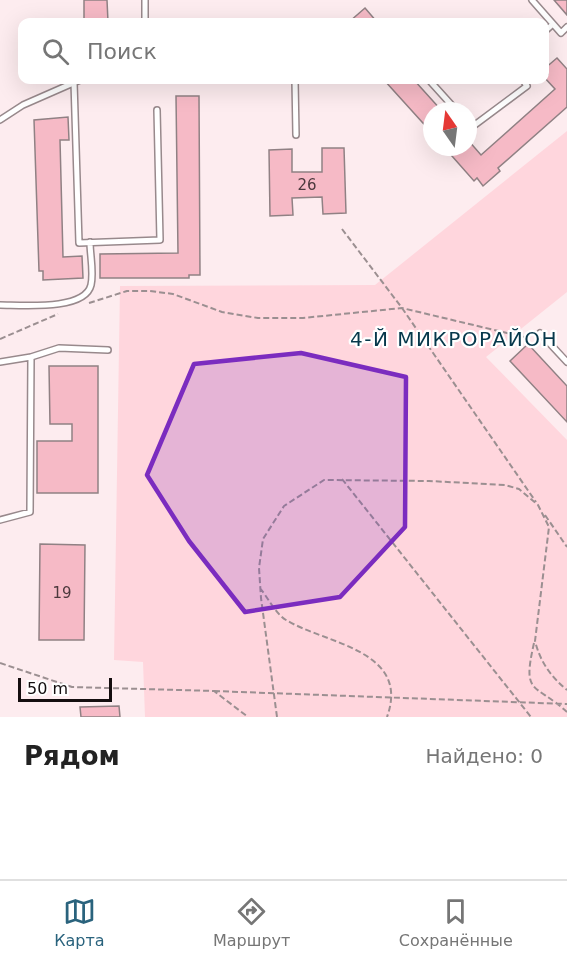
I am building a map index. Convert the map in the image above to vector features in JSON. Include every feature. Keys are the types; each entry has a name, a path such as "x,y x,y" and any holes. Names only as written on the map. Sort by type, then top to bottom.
{"lane":[{"path":"145,0 145,18"},
{"path":"532,0 548,18"},
{"path":"549,19 561,33 567,27"},
{"path":"549,28 553,24"},
{"path":"0,120 23,105 70,84"},
{"path":"77,84 79,243 160,240 157,110"},
{"path":"295,84 296,135"},
{"path":"433,84 449,102"},
{"path":"477,124 527,86 526,84"},
{"path":"0,305 63,304 81,298 91,286 90,242"},
{"path":"540,333 567,362"},
{"path":"0,362 31,357 59,348 108,350"},
{"path":"0,520 30,512 31,357"}],"path":[{"path":"342,229 402,308 567,547"},
{"path":"83,305 127,291 173,294 222,312 258,318 303,318 402,308 528,338"},
{"path":"0,339 61,312"},
{"path":"342,479 531,717"},
{"path":"277,717 260,587 259,568 263,539 271,522 284,506 324,480 342,479 505,485 519,489 538,505 549,527 529,677 533,688 567,712"},
{"path":"260,587 284,619 376,661 389,680 390,698 387,717"},
{"path":"535,640 538,655 549,673 567,690"},
{"path":"0,663 72,687 567,704"},
{"path":"214,691 248,717"}],"highlighted area":[{"path":"301,353 406,377 405,527 340,597 245,612 189,541 147,475 194,364"}],"shaded area":[{"path":"567,131 567,292 486,357 567,440 567,717 145,717 143,662 114,660 120,286 375,285"}],"building":[{"path":"84,0 107,0 108,18 84,18"},
{"path":"554,0 567,0 567,15"},
{"path":"365,8 374,18 354,18"},
{"path":"557,58 567,69 567,107 498,168 500,171 483,186 477,178 474,181 452,156 477,156 477,150 481,155 555,89 549,82 549,65"},
{"path":"388,84 418,84 434,102 423,102 423,123"},
{"path":"176,96 199,96 200,275 189,275 189,278 100,278 100,254 178,253"},
{"path":"68,117 69,140 60,140 63,257 82,256 83,278 43,280 43,271 39,271 34,120"},
{"path":"322,148 344,148 346,213 323,214 322,197 292,198 293,215 270,216 269,150 292,149 292,172 322,172"},
{"path":"528,344 567,386 567,422 510,361"},
{"path":"49,366 98,366 98,493 37,493 37,441 72,441 72,424 50,424"},
{"path":"40,544 85,545 84,640 39,640"},
{"path":"119,706 120,717 81,717 80,707"}],"district":[{"name":"4-Й МИКРОРАЙОН","path":"454,339"}]}
